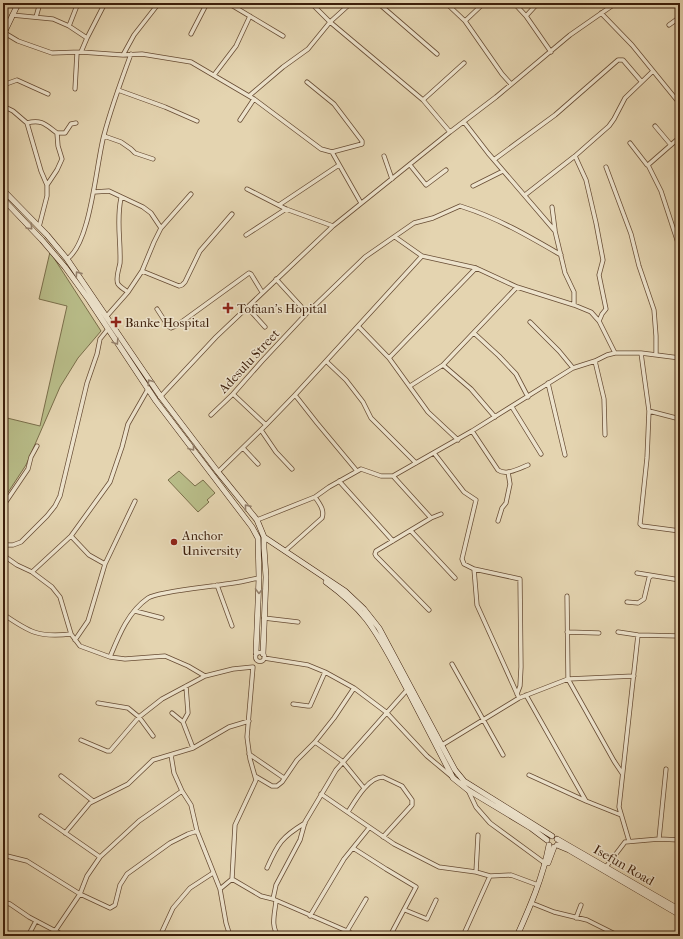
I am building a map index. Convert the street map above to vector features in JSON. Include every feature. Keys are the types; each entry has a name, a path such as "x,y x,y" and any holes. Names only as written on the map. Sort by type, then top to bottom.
{"street":[{"path":"36,17 40,3"},
{"path":"69,26 78,3"},
{"path":"75,89 79,53 105,3"},
{"path":"123,55 134,35 158,3"},
{"path":"191,34 207,3"},
{"path":"228,3 283,36"},
{"path":"236,7 240,3"},
{"path":"311,3 330,22 423,100 450,132"},
{"path":"249,96 283,66 308,49 330,22 351,3"},
{"path":"378,3 437,54"},
{"path":"446,3 466,20 502,74 511,84"},
{"path":"466,20 484,3"},
{"path":"514,3 526,16 551,52"},
{"path":"526,16 538,3"},
{"path":"156,401 216,337 333,226 551,52 570,35 616,3"},
{"path":"18,4 3,32 18,40 52,53 123,55 142,54 191,62 254,99 322,149 332,152 360,146 362,141 334,104 307,82"},
{"path":"601,13 632,45 680,104"},
{"path":"12,15 53,19 69,26 87,38"},
{"path":"214,75 236,46 250,16"},
{"path":"669,24 680,17"},
{"path":"67,259 73,254 85,227 94,192 104,136 131,54"},
{"path":"495,159 555,115 618,60 623,60 641,81"},
{"path":"423,100 464,63"},
{"path":"524,195 575,156 609,126 625,98 653,71"},
{"path":"3,90 6,84 17,80 48,94"},
{"path":"118,90 165,107 197,121"},
{"path":"240,120 254,99"},
{"path":"3,106 14,110 27,123 41,171 47,185 47,196 39,227"},
{"path":"27,123 33,121 41,122 57,133 65,133 71,124 76,123"},
{"path":"464,122 488,153 495,159 503,171 555,231"},
{"path":"656,126 671,145"},
{"path":"47,185 62,159 58,146 57,133"},
{"path":"104,136 121,142 132,149 135,153 153,160"},
{"path":"648,165 680,137"},
{"path":"630,143 646,165 648,165 661,191 680,249"},
{"path":"332,152 361,203"},
{"path":"384,156 392,179"},
{"path":"575,156 586,180 603,260 599,275 606,309 599,321"},
{"path":"279,205 339,165"},
{"path":"410,165 426,185 446,170"},
{"path":"606,167 631,234 639,266 654,310 656,354"},
{"path":"473,186 503,171"},
{"path":"246,188 286,209 333,226"},
{"path":"3,190 39,227 67,259 161,397 218,472 257,520 263,539 266,577 264,656 262,661 257,660"},
{"path":"94,192 109,192 143,207 150,213 161,228"},
{"path":"106,317 128,292 142,271 161,228 191,194"},
{"path":"121,198 118,212 120,258 117,279 118,284 128,292"},
{"path":"3,199 65,267 156,401 252,527 258,538 259,578 257,660 253,667 247,737 249,754 255,776 255,784 235,825 232,879 220,890"},
{"name":"Adesulu Street","path":"211,415 233,394 307,313 365,257 414,223 433,218 463,206 534,238 561,255"},
{"path":"552,207 555,231 565,273 574,292 574,305"},
{"path":"246,236 286,209"},
{"path":"142,271 178,286 182,285 185,282 200,251 232,214"},
{"path":"395,237 422,256 476,268 517,287 591,312 599,321 615,353"},
{"path":"218,472 295,395 422,256"},
{"path":"389,358 476,268"},
{"path":"157,309 168,326 171,328 176,326 249,273 262,292"},
{"path":"276,279 307,313"},
{"path":"410,386 443,365 517,287"},
{"path":"247,307 265,327"},
{"path":"530,322 559,351 573,368"},
{"path":"358,326 389,358 428,412 458,440"},
{"path":"3,545 13,545 21,542 47,516 58,502 87,383 97,354 100,339 108,329"},
{"path":"474,333 516,374 528,397"},
{"path":"257,520 315,497 362,469 381,476 393,476 458,440 573,368 615,353 656,354 680,358"},
{"path":"642,353 650,411 640,524 642,526 680,531"},
{"path":"326,361 346,380 363,402 371,418 416,464"},
{"path":"595,361 604,399 605,435"},
{"path":"443,365 470,389 495,417"},
{"path":"548,383 565,455"},
{"path":"32,572 71,536 110,482 128,424 148,389"},
{"path":"233,394 266,425"},
{"path":"295,395 357,471"},
{"path":"512,407 542,454"},
{"path":"650,411 680,419"},
{"path":"261,430 276,452 292,469"},
{"path":"472,431 498,470 501,472 508,472 528,465"},
{"path":"3,506 28,468 31,457 37,446"},
{"path":"243,448 258,464"},
{"path":"434,453 464,492 476,500 462,559 464,564 474,569 520,579 521,667 520,686 517,694"},
{"path":"498,521 502,508 506,503 510,484 508,472"},
{"path":"393,476 431,518"},
{"path":"340,481 393,541"},
{"path":"285,551 322,518 323,515 321,508 315,497"},
{"path":"75,640 90,614 105,564 136,501"},
{"path":"429,610 375,554 376,551 431,518 441,514"},
{"path":"411,531 455,578"},
{"path":"71,536 89,555 105,564"},
{"path":"263,539 323,579 343,595 361,613 392,661 453,778"},
{"name":"Isefun Road","path":"263,539 285,551 345,591 370,616 379,628 455,770 464,781 554,837 680,910"},
{"path":"3,554 17,565 32,572 52,587 60,597 71,634 80,646 110,657 125,659 165,656 188,666 205,676"},
{"path":"474,569 477,606 519,698"},
{"path":"637,573 680,580"},
{"path":"627,602 638,603 644,599 649,578 651,576"},
{"path":"110,657 122,630 135,611 153,596 259,578"},
{"path":"217,586 232,626"},
{"path":"568,596 568,679 622,773"},
{"path":"135,611 162,618"},
{"path":"3,614 20,626 42,635 54,636 71,634"},
{"path":"264,618 298,622"},
{"path":"567,632 599,633"},
{"path":"618,632 638,635 680,636"},
{"path":"629,841 619,808 638,635"},
{"path":"256,653 308,665 325,672 354,688 386,712 427,756 468,790 532,828 547,840 546,843 553,846"},
{"path":"452,664 482,720 503,755"},
{"path":"81,740 106,751 110,751 139,717 162,699 205,676 233,669 253,667"},
{"path":"293,704 310,706 325,672"},
{"path":"442,745 519,698 568,679 634,676"},
{"path":"183,722 188,713 186,686"},
{"path":"255,776 268,784 277,786 297,760 315,742 334,718 354,688"},
{"path":"278,936 274,931 273,926 276,885 300,840 305,822 342,761 407,690"},
{"path":"526,695 586,802"},
{"path":"98,702 128,708 139,717 153,736"},
{"path":"172,713 183,722 193,748"},
{"path":"65,833 93,801 128,784 153,760 193,748 229,727 249,721"},
{"path":"315,742 342,761 364,788"},
{"path":"249,754 284,778"},
{"path":"171,755 174,773 182,791 191,805 197,831 220,890 230,936"},
{"path":"659,840 666,769"},
{"path":"529,775 586,802 621,815"},
{"path":"61,776 93,801"},
{"path":"348,812 364,788 375,779 383,777 402,786 412,800 412,805 383,837"},
{"path":"468,790 476,807 490,823 546,864"},
{"path":"55,931 80,894 87,876 100,857 139,821 182,791"},
{"path":"321,794 394,844 439,867 476,872 490,876 511,875 538,885"},
{"path":"41,816 100,857"},
{"path":"267,868 274,852 285,836 305,822"},
{"path":"310,916 344,859 369,828"},
{"path":"3,855 26,861 80,894 110,908 115,905 120,885 127,874 170,843 197,831"},
{"path":"476,872 478,835"},
{"path":"518,936 534,904 553,846 554,837 547,840"},
{"path":"606,867 623,844 629,841 680,840"},
{"path":"518,936 553,846"},
{"name":"Isefun Road","path":"553,846 569,850 680,915"},
{"path":"353,848 386,870 416,887 390,936"},
{"path":"160,936 173,908 190,888 213,873"},
{"path":"463,936 490,876"},
{"path":"232,879 261,896 274,900 356,936"},
{"path":"347,931 366,899"},
{"path":"404,910 427,919 436,900"},
{"path":"3,902 10,904 36,921 65,936"},
{"path":"534,904 554,912 587,920 619,936"},
{"path":"576,918 581,905"},
{"path":"28,936 36,921"}],"green space":[{"path":"50,252 101,331 78,358 60,387 26,465 3,500 3,417 40,426 67,306 39,299"},
{"path":"179,471 195,486 203,480 215,493 207,500 209,502 198,512 168,480"}],"place":[{"name":"Tofaan's Hopital","path":"228,308"},
{"name":"Banke Hospital","path":"116,322"},
{"name":"Anchor University","path":"174,542"}]}
